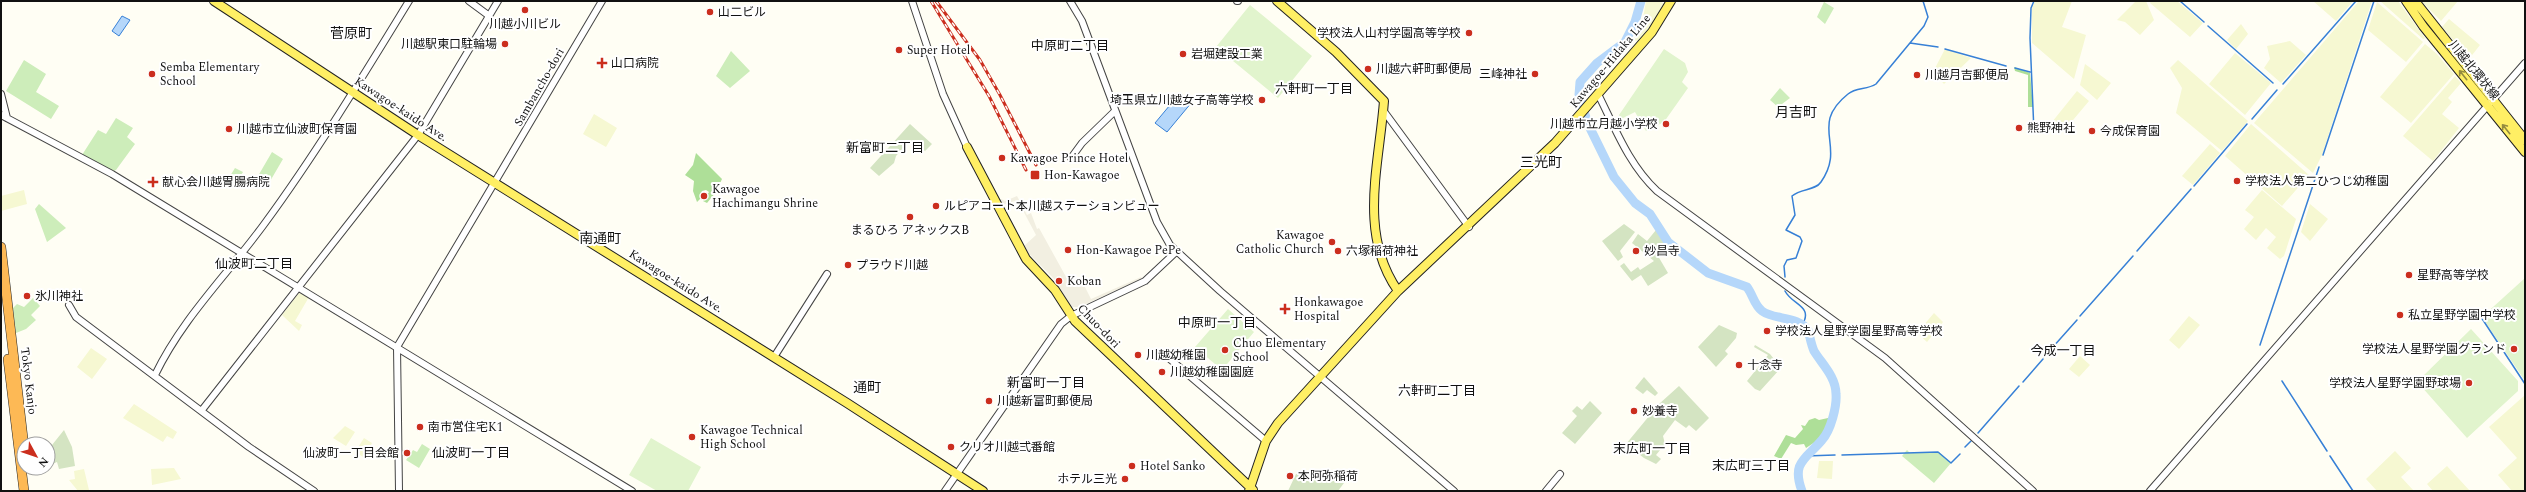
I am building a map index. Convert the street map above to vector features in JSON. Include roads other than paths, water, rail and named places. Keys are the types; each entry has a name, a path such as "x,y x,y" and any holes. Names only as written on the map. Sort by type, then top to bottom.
{"highway":[{"name":"Tokyo Kanjo","path":"1,247 23,436"},
{"name":"Tokyo Kanjo","path":"1,302 24,491"},
{"path":"27,476 29,491"}],"main road":[{"name":"Kawagoe-kaido Ave.","path":"214,1 418,135 774,357 983,491"},
{"path":"1276,1 1342,57 1384,101 1373,221 1383,265 1398,291"},
{"name":"Kawagoe-Hidaka Line","path":"1251,490 1266,441 1278,423 1398,291 1469,227 1555,143 1640,47 1658,24 1671,1"},
{"name":"川越北環状線","path":"2406,1 2423,26 2490,103 2525,140"},
{"name":"川越北環状線","path":"2415,1 2525,152"},
{"name":"Chuo-dori","path":"967,147 1026,259 1055,290 1071,316 1251,490"}],"street":[{"path":"155,375 166,352 182,327 242,253 288,192 409,1"},
{"path":"469,1 488,15"},
{"path":"202,410 418,135 497,1"},
{"name":"Sambancho-dori","path":"397,348 602,1"},
{"path":"912,1 943,94 967,147"},
{"path":"1070,1 1082,21 1157,222 1166,239 1220,292 1454,491"},
{"path":"2150,491 2525,63"},
{"path":"1,94 7,118"},
{"path":"1598,94 1632,159 1645,179 1657,191 1885,358 2033,491"},
{"path":"1071,158 1082,143 1115,110"},
{"path":"1383,110 1469,227"},
{"path":"1,114 112,174 632,491"},
{"path":"945,491 1057,329 1071,316 1145,281 1177,251"},
{"path":"774,357 827,274"},
{"path":"69,305 76,317 202,410 249,447 314,491"},
{"path":"397,348 399,491"},
{"path":"1164,354 1266,441"},
{"path":"1546,491 1560,474"}],"water":[{"path":"122,16 130,20 119,36 112,31"},
{"path":"1180,93 1192,102 1167,132 1155,123"}],"waterway":[{"path":"1641,1 1635,22 1625,42 1597,63 1580,82 1579,95 1588,124 1614,177 1635,203 1650,214 1668,242 1708,273 1747,287 1757,306 1762,311 1773,316 1798,322 1808,330 1814,351 1834,382 1836,399 1833,418 1825,436 1799,467 1798,473 1802,491"},
{"path":"1785,277 1784,266 1787,260 1796,258 1802,241 1800,237 1786,230 1795,215 1792,196 1796,193 1818,185 1828,169 1831,157 1829,126 1831,116 1836,105 1854,90 1876,84 1924,26 1928,17 1923,1"},
{"path":"2034,1 2031,8 2030,38 2034,132"},
{"path":"2180,1 2204,22"},
{"path":"2283,84 2356,1"},
{"path":"2323,155 2374,1"},
{"path":"2208,26 2273,83"},
{"path":"1910,43 1938,47"},
{"path":"1945,49 2006,66"},
{"path":"2015,68 2030,72"},
{"path":"2252,119 2277,90"},
{"path":"2194,186 2247,124"},
{"path":"2260,345 2319,167"},
{"path":"2137,251 2191,189"},
{"path":"2080,316 2133,256"},
{"path":"1785,291 1788,296 1804,310 1805,319 1802,325"},
{"path":"2481,317 2525,384"},
{"path":"2044,357 2077,320"},
{"path":"2023,382 2043,359"},
{"path":"2282,381 2327,451"},
{"path":"1978,433 2019,386"},
{"path":"1965,447 1971,441"},
{"path":"1842,455 1938,452 1951,463 1960,454"},
{"path":"1805,456 1835,455"},
{"path":"2330,456 2353,491"}],"railway":[{"path":"931,1 989,96 1026,170"},
{"path":"936,1 980,60 1036,165"}],"place":[{"name":"川越小川ビル","path":"525,10"},
{"name":"山二ビル","path":"710,12"},
{"name":"学校法人山村学園高等学校","path":"1469,33"},
{"name":"川越駅東口駐輪場","path":"505,44"},
{"name":"Super Hotel","path":"899,50"},
{"name":"岩堀建設工業","path":"1183,54"},
{"name":"山口病院","path":"602,63"},
{"name":"川越六軒町郵便局","path":"1368,69"},
{"name":"Semba Elementary School","path":"152,74"},
{"name":"三峰神社","path":"1535,74"},
{"name":"川越月吉郵便局","path":"1917,75"},
{"name":"埼玉県立川越女子高等学校","path":"1262,100"},
{"name":"川越市立月越小学校","path":"1666,124"},
{"name":"熊野神社","path":"2019,128"},
{"name":"川越市立仙波町保育園","path":"229,129"},
{"name":"今成保育園","path":"2092,131"},
{"name":"Kawagoe Prince Hotel","path":"1002,158"},
{"name":"Hon-Kawagoe","path":"1035,175"},
{"name":"学校法人第二ひつじ幼稚園","path":"2237,181"},
{"name":"献心会川越胃腸病院","path":"153,182"},
{"name":"Kawagoe Hachimangu Shrine","path":"704,196"},
{"name":"ルピアコート本川越ステーションビュー","path":"936,206"},
{"name":"まるひろ アネックスB","path":"910,217"},
{"name":"Kawagoe Catholic Church","path":"1332,242"},
{"name":"Hon-Kawagoe PePe","path":"1068,250"},
{"name":"六塚稲荷神社","path":"1338,251"},
{"name":"妙昌寺","path":"1636,251"},
{"name":"プラウド川越","path":"848,265"},
{"name":"星野高等学校","path":"2409,275"},
{"name":"Koban","path":"1059,281"},
{"name":"氷川神社","path":"27,296"},
{"name":"Honkawagoe Hospital","path":"1285,309"},
{"name":"私立星野学園中学校","path":"2400,315"},
{"name":"学校法人星野学園星野高等学校","path":"1767,331"},
{"name":"学校法人星野学園グランド","path":"2514,349"},
{"name":"Chuo Elementary School","path":"1225,350"},
{"name":"川越幼稚園","path":"1138,355"},
{"name":"十念寺","path":"1739,365"},
{"name":"川越幼稚園園庭","path":"1162,372"},
{"name":"学校法人星野学園野球場","path":"2469,383"},
{"name":"川越新富町郵便局","path":"989,401"},
{"name":"妙養寺","path":"1634,411"},
{"name":"南市営住宅K1","path":"420,427"},
{"name":"Kawagoe Technical High School","path":"692,437"},
{"name":"クリオ川越弍番館","path":"951,447"},
{"name":"仙波町一丁目会館","path":"407,453"},
{"name":"Hotel Sanko","path":"1132,466"},
{"name":"本阿弥稲荷","path":"1290,476"},
{"name":"ホテル三光","path":"1125,479"}],"district":[{"name":"菅原町","path":"351,33"},
{"name":"中原町二丁目","path":"1070,45"},
{"name":"六軒町一丁目","path":"1314,88"},
{"name":"月吉町","path":"1796,112"},
{"name":"新富町二丁目","path":"885,147"},
{"name":"三光町","path":"1541,162"},
{"name":"南通町","path":"600,238"},
{"name":"仙波町二丁目","path":"254,263"},
{"name":"中原町一丁目","path":"1217,322"},
{"name":"今成一丁目","path":"2063,350"},
{"name":"新富町一丁目","path":"1046,382"},
{"name":"通町","path":"867,387"},
{"name":"六軒町二丁目","path":"1437,390"},
{"name":"末広町一丁目","path":"1652,448"},
{"name":"仙波町一丁目","path":"471,452"},
{"name":"末広町三丁目","path":"1751,465"}]}
